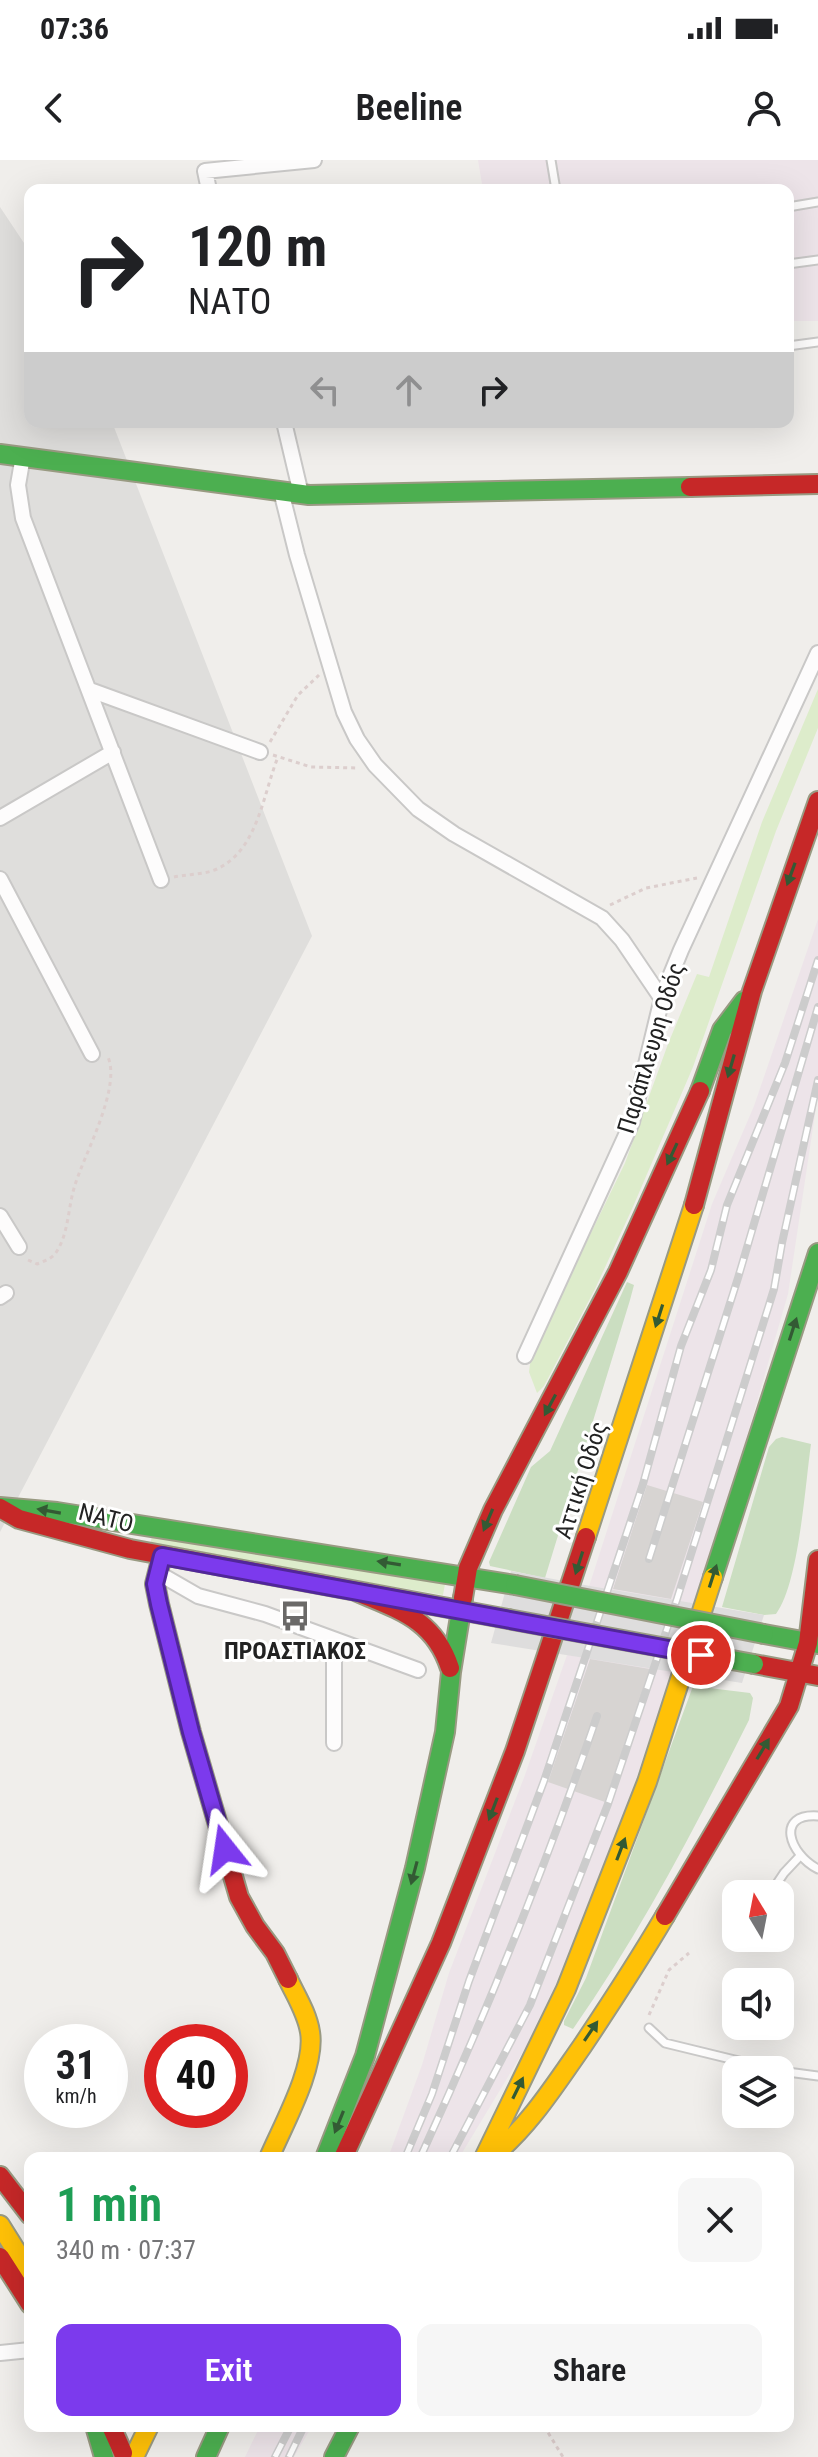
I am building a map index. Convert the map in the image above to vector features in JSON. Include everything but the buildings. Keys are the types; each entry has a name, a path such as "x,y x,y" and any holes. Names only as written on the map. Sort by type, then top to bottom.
{"main road":[{"path":"0,454 301,494 818,484"},
{"name":"Αττική Οδός","path":"346,2152 441,1943 515,1751 686,1236 752,991 818,801"},
{"path":"327,2152 365,2056 415,1868 445,1732 466,1576 493,1510 618,1272 695,1103 722,1030 752,991"},
{"path":"490,2152 566,1989 647,1782 818,1253"},
{"name":"ΝΑΤΟ","path":"0,1507 29,1507 466,1576 813,1644"},
{"name":"ΝΑΤΟ","path":"0,1507 19,1519 160,1564 355,1591 809,1674"},
{"path":"160,1564 155,1584 176,1673 239,1897 275,1953 304,2011 310,2031 311,2047 305,2071 271,2152"},
{"path":"496,2152 513,2140 559,2080 634,1969 809,1674 818,1573"},
{"path":"355,1591 425,1623 438,1636 451,1672"},
{"path":"0,2176 24,2207"},
{"path":"0,2225 24,2263"},
{"path":"0,2257 24,2295"},
{"path":"100,2432 120,2456"},
{"path":"113,2432 120,2456"},
{"path":"120,2456 142,2432"},
{"path":"206,2457 217,2432"},
{"path":"334,2457 347,2432"}],"street":[{"path":"208,184 205,171 314,160"},
{"path":"285,428 301,494"},
{"path":"23,456 18,485 23,518 161,880"},
{"path":"281,491 344,712 357,739 375,765 418,809 454,834 597,914 622,940 662,999"},
{"name":"Παράπλευρη Οδός","path":"525,1356 632,1122 662,999 681,950 818,653"},
{"path":"90,690 260,752"},
{"path":"0,818 113,752"},
{"path":"0,879 92,1054"},
{"path":"0,1216 19,1247"},
{"path":"160,1564 198,1596 265,1614 418,1670"},
{"path":"334,1640 334,1743"},
{"path":"0,2353 24,2351"}],"lane":[{"path":"551,160 555,184"},
{"path":"794,206 818,202"},
{"path":"794,263 818,260"},
{"path":"794,345 818,342"},
{"path":"818,1816 796,1820 791,1833 792,1846 804,1862 818,1869"},
{"path":"779,1880 800,1856"},
{"path":"649,2028 665,2043 722,2057"},
{"path":"794,2072 818,2076"}],"path":[{"path":"260,752 272,741 298,695 330,666"},
{"path":"260,752 311,767 354,769 375,765"},
{"path":"161,880 215,870 234,859 249,837 278,757"},
{"path":"597,914 646,888 693,878 716,877"},
{"path":"19,1247 27,1260 37,1264 48,1261 57,1252 64,1235 75,1183 101,1122 111,1075 106,1054 92,1054"},
{"path":"649,2028 649,2011 669,1970 689,1953"},
{"path":"548,2432 563,2457"}],"shaded area":[{"path":"478,160 818,160 818,321 794,321 794,184 482,184"},
{"path":"0,207 24,243 24,428 114,428 312,936 0,1532"},
{"path":"818,919 818,1094 788,1294 726,1509 626,1810 547,2012 463,2152 390,2152 422,2065 449,1973 567,1655 712,1204 754,1106"},
{"path":"257,2432 309,2432 294,2457 245,2457"}],"green space":[{"path":"818,689 818,728 776,831 693,1067 595,1289 544,1386 537,1393 529,1372 531,1356 625,1163 697,974 709,977 762,822"},
{"path":"627,1282 634,1285 630,1300 545,1578 490,1566 489,1562 531,1467 550,1451"},
{"path":"782,1437 811,1444 796,1558 784,1600 776,1614 764,1615 722,1607 769,1447"},
{"path":"152,1536 445,1584 443,1595 150,1545"},
{"path":"693,1686 750,1693 753,1698 749,1720 645,1917 573,2029 564,2025 564,2021 586,1978"}],"pier":[{"path":"511,1571 764,1615 742,1683 491,1643"}],"railway":[{"path":"408,2152 432,2094 469,1981 544,1781 643,1484 681,1346 711,1270 727,1205 785,1063 818,960"},
{"path":"649,1559 738,1278 818,1007"},
{"path":"453,2152 530,2005 608,1804 677,1599 774,1289 818,1080"},
{"path":"423,2152 514,1939 597,1716"},
{"path":"275,2457 288,2432"},
{"path":"289,2457 301,2432"}],"traffic: fast":[{"path":"0,454 309,495 690,487"},
{"path":"700,1091 722,1030 744,1001"},
{"path":"713,1577 818,1253"},
{"path":"0,1507 57,1512 515,1585"},
{"path":"515,1585 764,1634"},
{"path":"327,2152 365,2056 415,1868 445,1732 463,1598"},
{"path":"508,1619 754,1664"},
{"path":"764,1634 818,1644"},
{"path":"97,2432 104,2457"},
{"path":"206,2457 217,2432"},
{"path":"334,2457 347,2432"}],"traffic: slow":[{"path":"586,1537 694,1205"},
{"path":"487,2152 566,1989 647,1782 713,1577"},
{"path":"497,2152 529,2120 551,2090 665,1916"},
{"path":"272,2152 297,2096 311,2046 306,2018 288,1979"},
{"path":"0,2225 24,2263"},
{"path":"134,2457 146,2432"}],"traffic: jam":[{"path":"690,487 818,484"},
{"path":"694,1205 752,991 818,801"},
{"path":"463,1598 468,1568 493,1510 618,1272 700,1091"},
{"path":"0,1508 19,1519 130,1549 508,1619"},
{"path":"346,2152 441,1943 515,1751 586,1537"},
{"path":"162,1556 155,1584 159,1604 191,1732 239,1897 288,1979"},
{"path":"665,1916 789,1706 808,1643 818,1560"},
{"path":"355,1591 400,1611 425,1627 443,1651 450,1668"},
{"path":"754,1664 818,1676"},
{"path":"0,2176 24,2207"},
{"path":"0,2257 24,2295"},
{"path":"114,2432 123,2453"}],"place":[{"name":"ΠΡΟΑΣΤΙΑΚΟΣ","path":"295,1616"}],"route":[{"path":"225,1849 159,1604 155,1584 162,1556 701,1655"}]}
